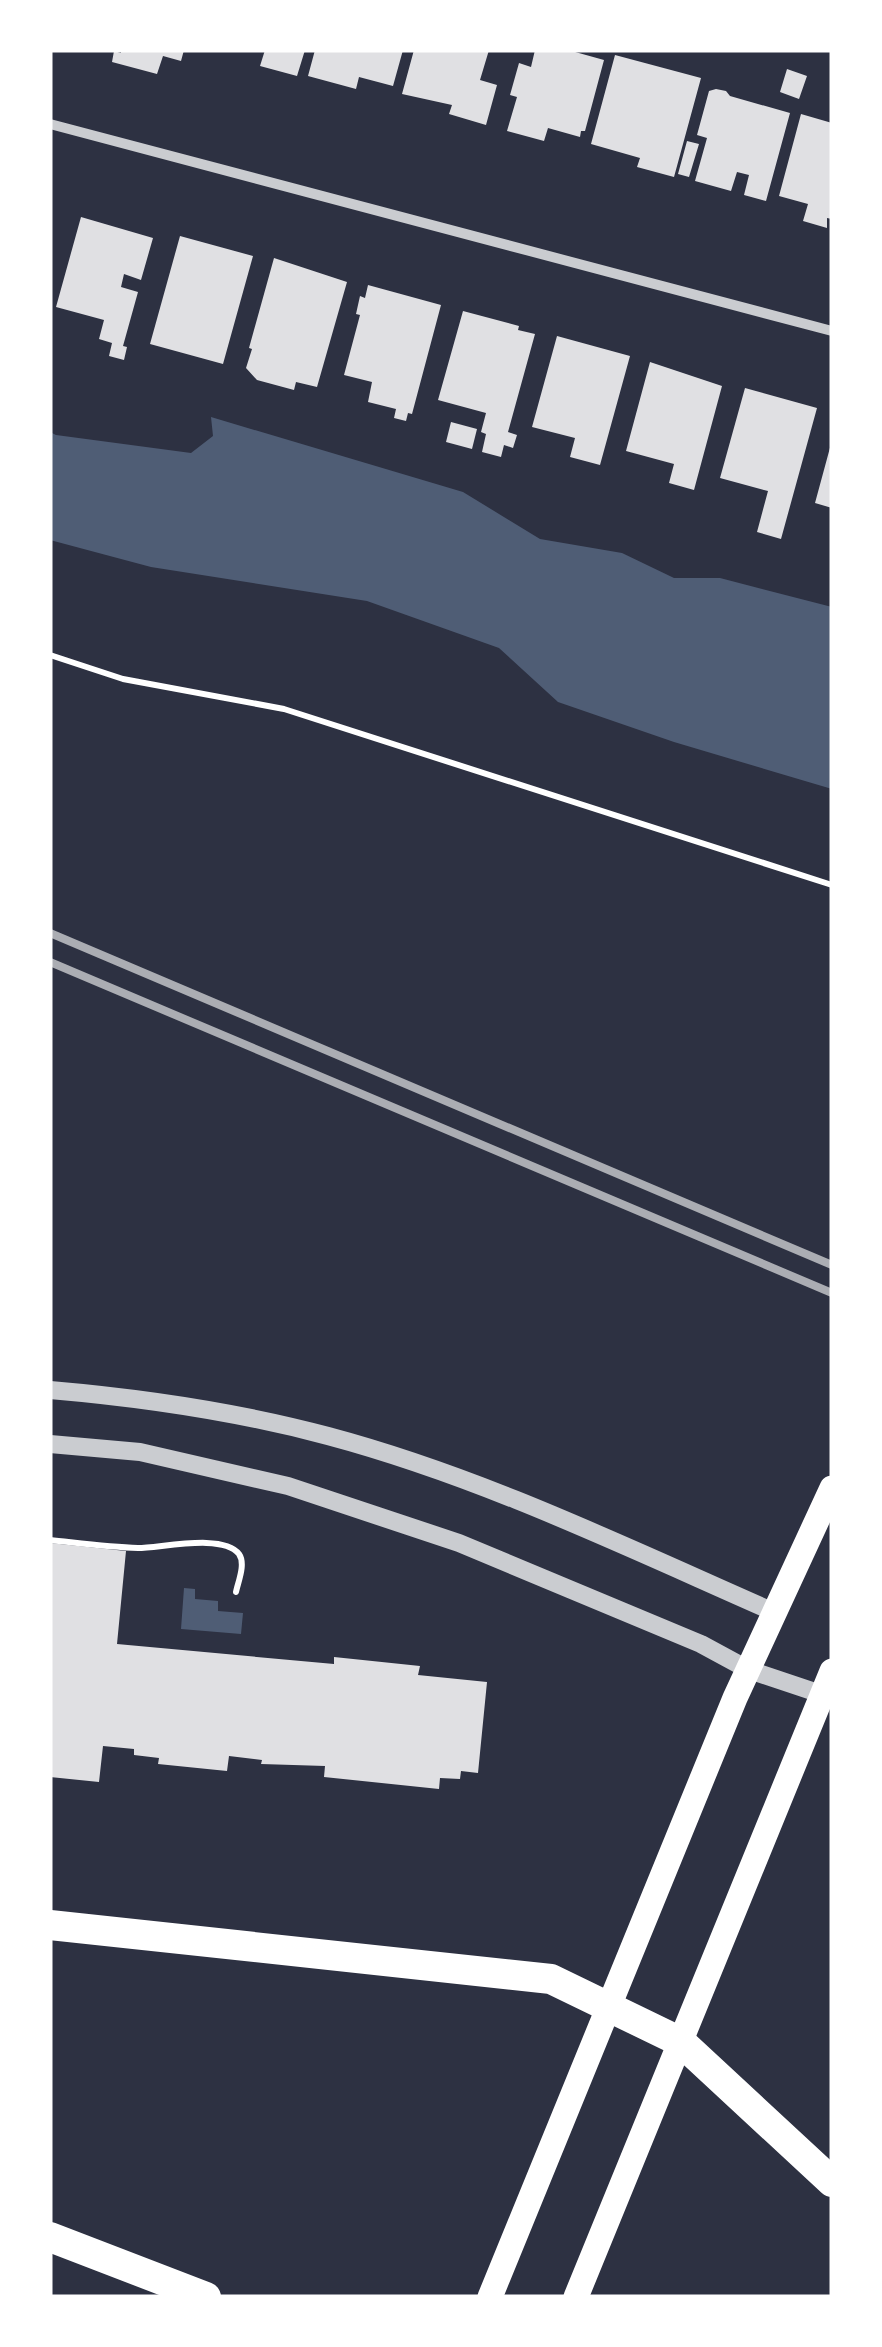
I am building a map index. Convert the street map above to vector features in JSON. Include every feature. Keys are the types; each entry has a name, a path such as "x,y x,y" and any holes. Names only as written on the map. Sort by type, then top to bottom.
{"highway":[{"path":"50,1926 551,1979 680,2042 832,2182"},
{"path":"50,2237 206,2297"}],"main road":[{"path":"490,2297 749,1670 832,1488"},
{"path":"576,2297 828,1688"}],"street":[{"path":"50,124 832,331"},
{"path":"50,1390 212,1411 328,1436 425,1466 554,1516 774,1612"},
{"path":"50,1444 140,1452 288,1486 459,1543 701,1644 749,1670 828,1688"}],"path":[{"path":"50,655 123,679 284,709 832,885"},
{"path":"50,1540 135,1548 204,1542 229,1547 239,1554 242,1564 236,1592"}],"water":[{"path":"211,417 463,492 540,539 622,553 674,578 720,578 832,607 832,789 674,742 558,702 499,648 367,601 151,567 50,540 50,432 191,453 213,436"},
{"path":"184,1588 195,1589 195,1599 218,1601 218,1611 243,1613 241,1634 181,1629"}],"building":[{"path":"184,50 181,61 163,56 157,74 112,62 114,51"},
{"path":"265,50 305,50 297,76 260,66"},
{"path":"315,50 403,50 393,86 359,77 356,89 308,76"},
{"path":"414,50 489,50 480,80 497,85 486,125 449,114 452,105 402,94"},
{"path":"535,50 568,50 604,60 580,137 548,128 544,141 507,131 517,97 510,95 519,63 531,67"},
{"path":"615,55 701,78 674,177 637,167 640,158 591,144"},
{"path":"787,69 807,76 799,99 780,92"},
{"path":"716,89 790,113 766,201 744,195 749,175 737,172 731,191 695,181 707,138 697,135 709,91"},
{"path":"801,114 832,123 832,219 827,218 827,228 803,221 808,204 779,196"},
{"path":"687,141 699,144 689,177 678,174"},
{"path":"81,217 153,238 141,280 124,274 121,287 138,292 123,346 127,347 124,360 109,356 112,343 99,339 104,320 56,307"},
{"path":"180,236 253,256 223,364 150,344"},
{"path":"274,258 347,282 317,387 296,382 294,390 257,380 246,368"},
{"path":"368,285 441,305 412,414 408,413 406,421 394,418 396,409 368,402 372,382 344,375 360,315 356,314 360,296 365,298"},
{"path":"463,311 535,334 508,432 517,435 513,448 504,445 501,457 482,452 486,434 481,432 486,413 438,400"},
{"path":"557,336 630,356 600,465 570,457 575,438 532,427"},
{"path":"650,362 722,386 694,490 669,483 674,464 626,451"},
{"path":"745,388 817,408 781,539 757,532 768,491 720,478"},
{"path":"451,422 477,429 472,449 446,442"},
{"path":"832,444 832,508 815,503"},
{"path":"50,1543 126,1551 117,1644 334,1664 334,1657 420,1666 418,1675 487,1682 478,1773 461,1771 460,1779 440,1778 439,1789 324,1777 325,1766 261,1764 262,1760 229,1756 227,1771 158,1764 159,1758 134,1755 134,1749 103,1746 99,1782 50,1777"}],"railway":[{"path":"50,933 832,1265"},
{"path":"50,962 832,1293"}]}
